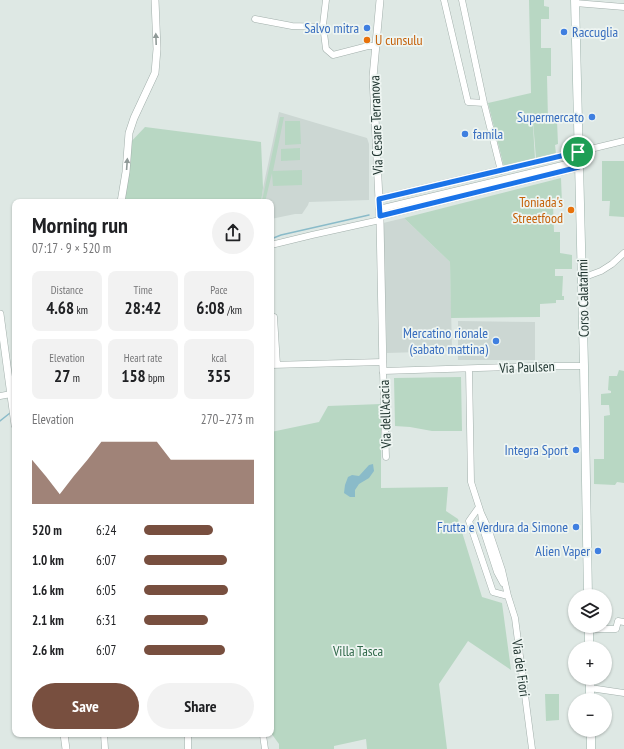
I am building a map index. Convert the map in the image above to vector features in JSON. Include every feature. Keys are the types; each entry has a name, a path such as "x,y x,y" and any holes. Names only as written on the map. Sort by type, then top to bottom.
{"main road":[{"name":"Corso Calatafimi","path":"575,2 588,589"},
{"path":"590,688 590,693"},
{"path":"591,737 591,749"}],"street":[{"path":"122,199 126,172 129,133 134,118 155,73 157,49 155,0"},
{"path":"326,0 323,27 326,49 333,55 368,46 376,46"},
{"name":"Via Cesare Terranova","path":"380,0 373,77 380,215 383,371"},
{"path":"444,0 468,102 484,103"},
{"path":"462,0 484,103 501,171"},
{"path":"575,2 624,7"},
{"path":"255,19 292,26 323,27"},
{"path":"274,244 579,160 624,141"},
{"path":"379,199 501,171 579,160"},
{"path":"582,278 601,271 612,264 624,253"},
{"path":"0,314 12,387"},
{"path":"274,317 274,365 383,362"},
{"name":"Via Paulsen","path":"383,371 584,366"},
{"name":"Via dei Fiori","path":"469,369 471,482 480,510 483,529 497,572 506,588 515,618 532,749"},
{"name":"Via dell'Acacia","path":"383,371 386,457"},
{"path":"0,396 12,393"},
{"path":"480,510 469,521 493,592 508,596"},
{"path":"612,629 616,629 618,621 624,622"},
{"path":"590,688 624,693"},
{"path":"64,737 66,749"},
{"path":"104,737 105,749"},
{"path":"188,737 188,749"},
{"path":"263,737 265,749"}],"shaded area":[{"path":"279,112 367,138 369,144 369,200 309,202 302,214 274,218 274,199 261,199"},
{"path":"404,218 450,262 452,351 387,353 383,223"},
{"name":"Mercatino rionale (sabato mattina)","path":"458,321 535,322 535,360 458,360"}],"green space":[{"path":"529,0 544,0 544,6 549,7 549,19 541,19 541,48 551,48 551,76 547,76 548,120 557,121 558,144 555,145 556,154 536,158 532,109 535,159 504,167 488,103 531,93"},
{"path":"280,117 284,117 273,171 302,170 302,185 273,186 272,173 266,199 262,199"},
{"path":"285,121 300,121 301,144 285,145"},
{"path":"145,127 261,142 263,188 261,199 120,199 128,145"},
{"path":"300,148 300,160 281,161 281,149"},
{"path":"602,161 624,161 624,217 609,216 610,201 602,201"},
{"path":"561,178 562,204 553,204 554,232 560,232 560,253 572,255 572,269 555,269 555,276 563,276 562,296 564,296 564,300 556,300 556,303 540,304 540,317 451,318 450,262 404,218"},
{"path":"619,370 624,371 624,483 617,482 615,485 594,484 594,459 604,459 604,416 610,415 609,405 601,405 601,394 611,393 611,391 608,390 609,376 617,376"},
{"path":"461,377 462,431 432,431 395,426 394,378"},
{"name":"Villa Tasca","path":"381,404 381,488 448,487 446,511 458,519 482,597 502,603 511,670 468,641 439,684 447,749 367,749 366,739 334,746 334,749 279,749 279,744 274,737 274,431 319,422 328,406"},
{"path":"545,694 559,694 559,720 546,721"}],"water":[{"path":"373,464 374,471 369,478 359,484 355,490 355,497 350,497 344,493 348,477 352,475 359,476 369,465"}],"waterway":[{"path":"274,238 369,215"},
{"path":"0,421 10,413"}],"place":[{"name":"Salvo mitra","path":"367,28"},
{"name":"Raccuglia","path":"564,32"},
{"name":"U cunsulu","path":"367,40"},
{"name":"Supermercato","path":"592,117"},
{"name":"famila","path":"465,134"},
{"name":"Toniada's Streetfood","path":"571,210"},
{"name":"Mercatino rionale (sabato mattina)","path":"496,341"},
{"name":"Integra Sport","path":"576,450"},
{"name":"Frutta e Verdura da Simone","path":"576,527"},
{"name":"Alien Vaper","path":"598,551"}],"route":[{"path":"578,152 579,167 380,216 379,199 578,152"}]}
